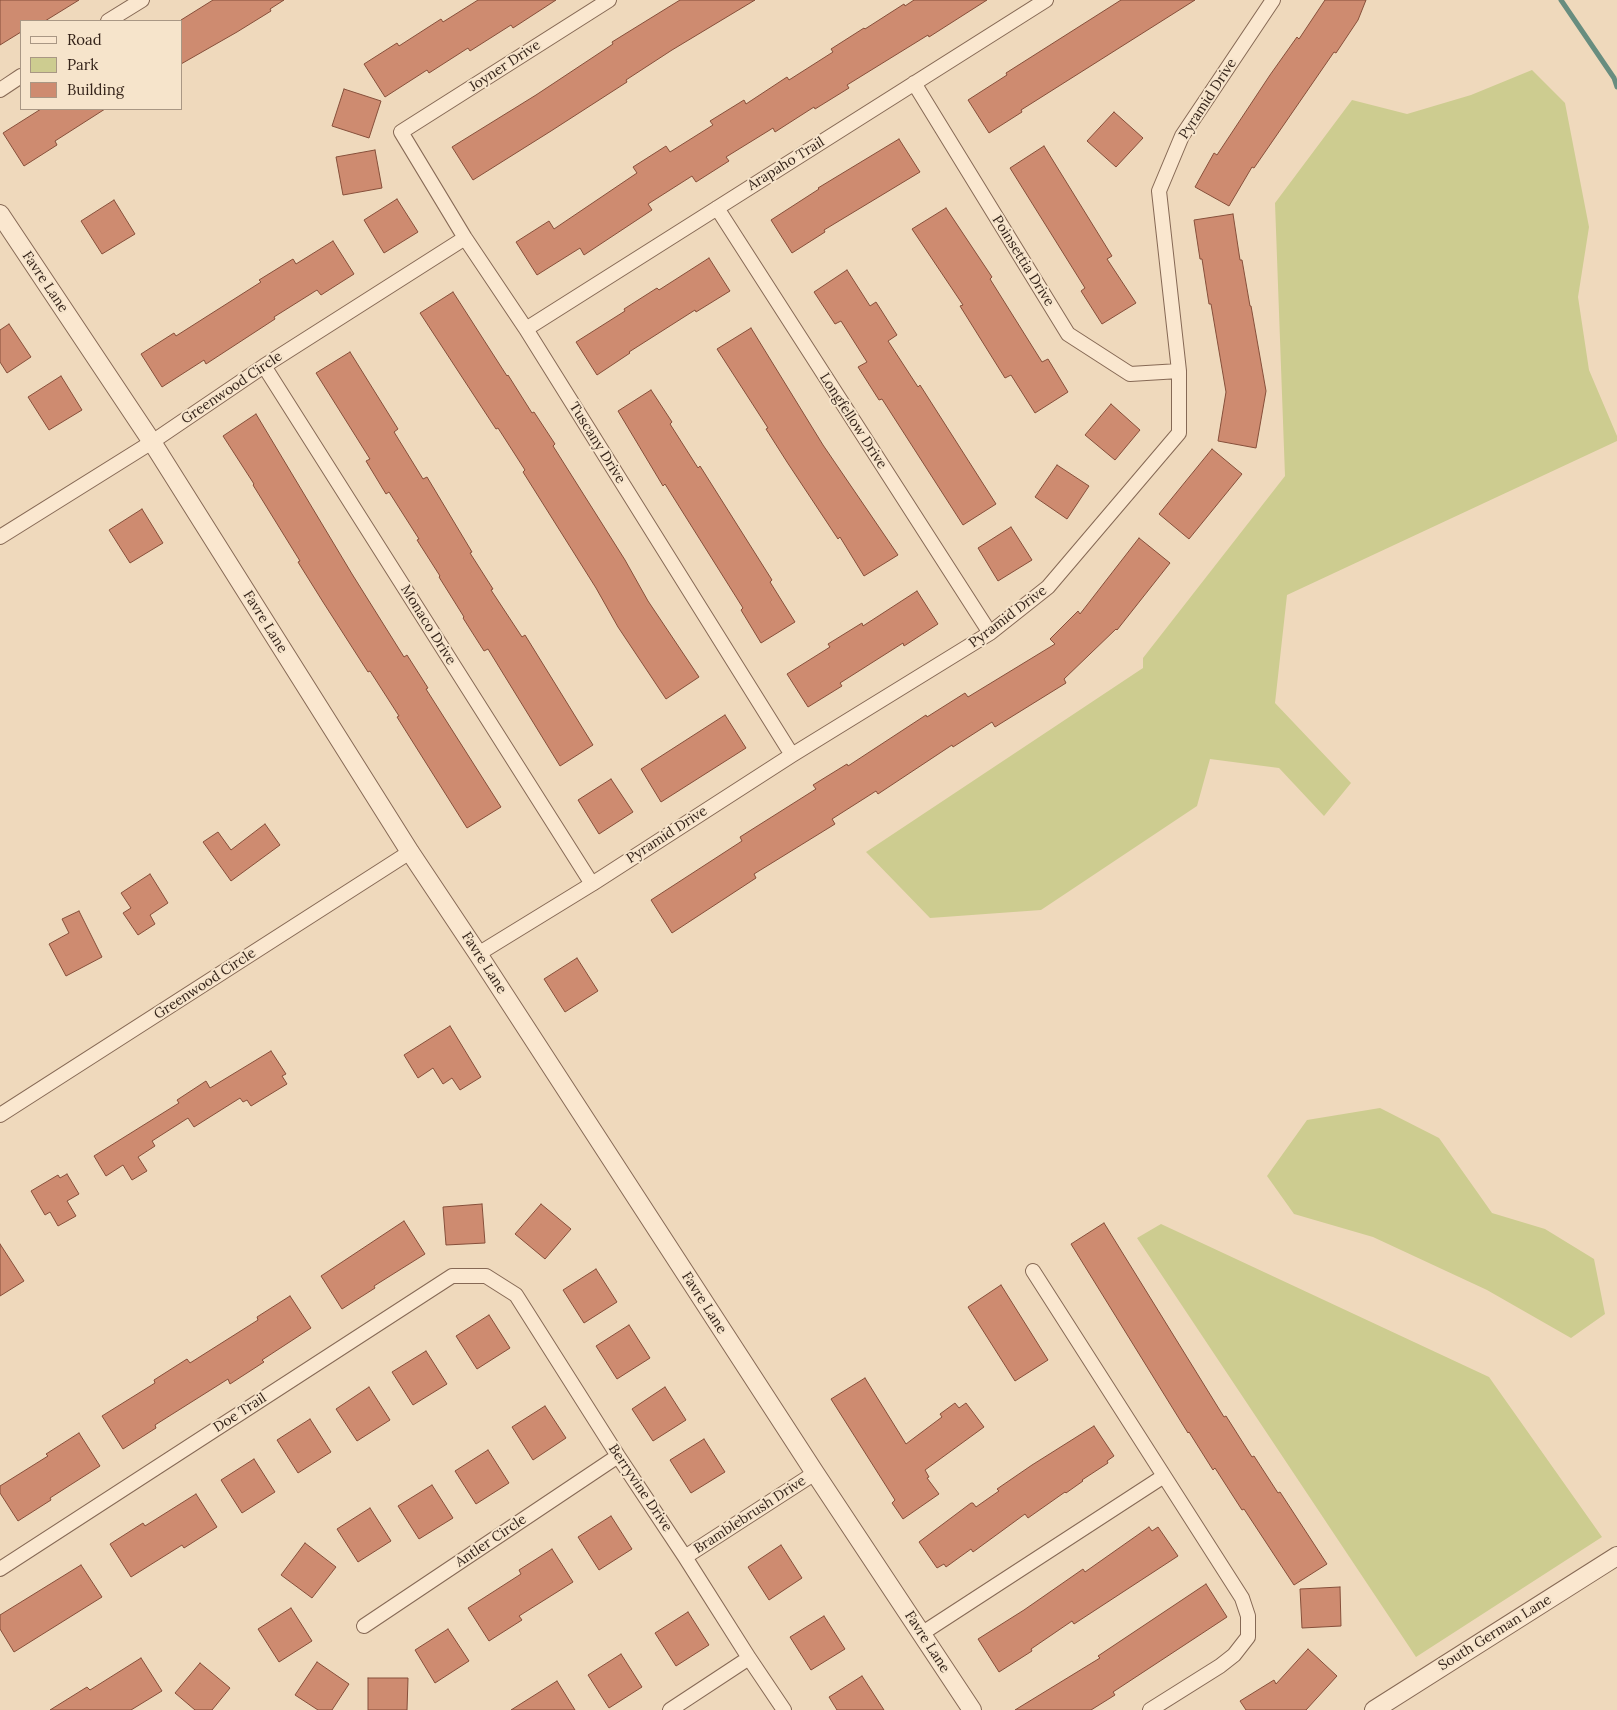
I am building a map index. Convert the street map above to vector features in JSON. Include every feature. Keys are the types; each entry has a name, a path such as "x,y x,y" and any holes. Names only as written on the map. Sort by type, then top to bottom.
{"street":[{"path":"110,20 142,0"},
{"name":"Joyner Drive","path":"401,132 609,0"},
{"name":"Arapaho Trail","path":"526,329 1046,0"},
{"name":"Pyramid Drive","path":"478,954 592,884 792,755 990,633 1048,587 1179,433 1179,371 1159,191 1182,136 1273,0"},
{"path":"0,90 20,77"},
{"name":"Poinsettia Drive","path":"914,83 1068,334 1130,374 1179,371"},
{"name":"Tuscany Drive","path":"401,132 465,238 526,329 792,755"},
{"name":"Longfellow Drive","path":"717,208 990,633"},
{"name":"Favre Lane","path":"0,214 152,442 410,852 972,1710"},
{"name":"Greenwood Circle","path":"0,537 152,442 264,366 465,238"},
{"name":"Monaco Drive","path":"264,366 592,884"},
{"name":"Greenwood Circle","path":"0,1115 410,852"},
{"path":"1033,1271 1242,1598 1248,1616 1248,1637 1234,1655 1220,1666 1150,1710"},
{"name":"Doe Trail","path":"0,1569 452,1276 486,1276"},
{"name":"Berryvine Drive","path":"486,1276 516,1295 618,1456 784,1710"},
{"name":"Antler Circle","path":"364,1626 618,1456"},
{"name":"Bramblebrush Drive","path":"685,1557 815,1473"},
{"path":"921,1634 1164,1476"},
{"name":"South German Lane","path":"1374,1710 1617,1556"},
{"path":"670,1710 749,1658"}],"green space":[{"path":"1532,70 1565,103 1589,227 1578,297 1589,370 1617,436 1617,441 1287,595 1275,703 1351,783 1324,816 1279,768 1210,759 1197,806 1041,910 930,918 866,852 1143,668 1143,658 1285,476 1275,203 1352,100 1407,114 1471,95"},
{"path":"1380,1108 1439,1138 1492,1213 1545,1229 1594,1259 1605,1314 1571,1338 1487,1290 1373,1237 1294,1214 1267,1176 1307,1120"},
{"path":"1161,1224 1489,1377 1602,1537 1416,1657 1137,1238"}],"building":[{"path":"0,0 79,0 47,20 20,20 20,33 0,45"},
{"path":"213,0 284,0 270,9 271,11 182,63 181,20"},
{"path":"478,0 556,0 513,28 511,25 470,51 468,48 429,73 427,70 385,97 364,64 397,43 399,46 441,19 443,22"},
{"path":"680,0 755,0 672,50 626,80 627,82 473,180 452,147 536,95 613,44 612,42"},
{"path":"914,0 987,0 929,37 928,35 847,85 849,88 815,109 814,107 775,132 773,128 726,157 729,161 696,182 692,176 648,204 652,210 584,255 580,248 537,275 516,242 549,221 554,229 637,173 633,167 666,146 670,152 713,125 710,121 744,100 746,104 787,77 789,80 833,52 831,49 904,4 905,6"},
{"path":"1121,0 1195,0 1021,110 1022,112 989,133 968,100 1007,75 1006,73"},
{"path":"1325,0 1366,0 1358,20 1254,168 1252,167 1229,206 1195,187 1214,153 1217,155 1270,75 1297,37 1299,39"},
{"path":"344,89 381,101 369,138 332,126"},
{"path":"39,110 103,110 55,141 57,145 24,166 3,133"},
{"path":"1114,112 1143,138 1116,167 1087,141"},
{"path":"899,139 920,172 824,230 825,232 792,253 771,220 818,188"},
{"path":"1044,146 1112,256 1107,259 1136,303 1102,324 1081,291 1085,288 1010,168"},
{"path":"375,150 382,188 343,195 336,157"},
{"path":"397,199 418,232 384,253 364,220"},
{"path":"114,200 135,234 102,254 81,221"},
{"path":"946,208 992,277 990,279 1042,362 1048,359 1068,392 1035,413 1011,375 1005,378 960,306 963,305 912,229"},
{"path":"1233,214 1240,260 1242,260 1266,391 1256,448 1218,441 1226,392 1194,220"},
{"path":"333,241 354,274 321,295 317,290 206,364 204,360 162,387 141,354 174,333 176,336 261,282 259,280 293,259 296,264"},
{"path":"709,258 730,291 696,312 695,310 597,375 576,342 657,288 659,290"},
{"path":"847,270 870,306 876,302 897,335 888,341 918,387 920,385 996,504 963,525 882,399 879,400 858,367 867,362 841,321 835,324 814,292"},
{"path":"453,292 507,376 555,444 553,446 625,560 648,601 699,677 666,699 618,627 596,588 523,472 525,470 420,313"},
{"path":"9,324 31,357 7,373 0,362 0,330"},
{"path":"751,328 823,445 898,555 864,576 840,537 838,539 787,462 766,429 768,428 717,349"},
{"path":"350,352 398,429 394,432 423,479 427,477 472,552 470,553 493,589 491,590 522,637 525,635 593,745 560,766 488,649 484,651 463,618 440,576 417,540 419,539 389,492 386,494 366,461 370,459 316,373"},
{"path":"61,376 82,410 49,430 28,397"},
{"path":"651,390 698,468 700,466 772,580 770,582 795,622 761,643 741,610 743,608 665,484 663,486 618,411"},
{"path":"1111,404 1140,430 1115,460 1085,435"},
{"path":"256,414 352,574 404,657 407,655 428,688 426,689 501,807 467,828 397,717 399,716 370,671 368,672 298,562 300,561 223,436"},
{"path":"1212,449 1242,474 1189,539 1159,514"},
{"path":"1057,465 1089,486 1067,519 1035,497"},
{"path":"142,509 163,543 130,563 109,530"},
{"path":"1011,527 1032,560 998,581 978,548"},
{"path":"1139,538 1170,563 1117,630 1064,679 1066,683 995,727 992,722 953,747 952,745 878,794 876,791 832,819 835,824 754,874 756,878 672,933 651,900 742,841 740,837 816,789 813,785 847,764 848,766 926,715 927,717 965,693 968,697 1055,644 1050,639 1078,611 1080,614"},
{"path":"917,591 938,624 904,646 903,643 840,683 842,686 808,707 787,674 830,647 828,644 862,623 863,626"},
{"path":"725,715 746,748 661,802 641,769"},
{"path":"611,779 633,812 599,834 578,800"},
{"path":"265,824 280,845 231,881 203,842 218,832 231,850"},
{"path":"150,874 168,903 150,915 155,924 138,935 123,913 131,908 121,893"},
{"path":"79,911 102,957 66,976 49,944 69,933 62,919"},
{"path":"577,958 598,991 565,1012 544,979"},
{"path":"450,1026 481,1077 460,1090 452,1078 443,1084 433,1068 418,1078 404,1055"},
{"path":"271,1051 286,1074 282,1076 287,1084 251,1106 247,1100 243,1102 240,1098 194,1127 188,1118 152,1141 155,1146 138,1157 147,1171 132,1180 123,1165 106,1176 94,1156 179,1103 177,1100 206,1081 210,1088"},
{"path":"67,1174 79,1194 67,1201 76,1216 58,1226 50,1212 45,1215 31,1191 58,1175 60,1178"},
{"path":"482,1204 485,1243 446,1245 443,1207"},
{"path":"541,1204 571,1229 545,1259 515,1234"},
{"path":"404,1221 425,1254 342,1309 321,1276"},
{"path":"1104,1223 1224,1417 1226,1416 1278,1493 1280,1492 1327,1564 1294,1585 1244,1509 1242,1510 1215,1468 1213,1470 1188,1433 1071,1244"},
{"path":"0,1244 24,1281 0,1296"},
{"path":"596,1269 617,1302 584,1323 563,1290"},
{"path":"1001,1285 1048,1360 1015,1381 968,1307"},
{"path":"290,1296 311,1328 262,1360 264,1362 230,1384 228,1379 155,1425 156,1428 123,1449 102,1416 155,1383 154,1380 187,1359 190,1363 258,1320 257,1317"},
{"path":"489,1315 510,1348 477,1369 456,1336"},
{"path":"629,1325 650,1358 617,1379 596,1346"},
{"path":"426,1351 447,1384 413,1405 392,1372"},
{"path":"865,1378 906,1444 942,1417 940,1414 955,1403 959,1408 966,1403 984,1427 925,1470 929,1477 927,1478 939,1494 903,1519 892,1503 895,1500 831,1399"},
{"path":"369,1387 390,1420 357,1441 336,1409"},
{"path":"665,1387 686,1420 653,1441 632,1409"},
{"path":"545,1406 566,1438 533,1460 512,1427"},
{"path":"310,1419 331,1452 298,1473 277,1440"},
{"path":"1094,1426 1114,1456 1107,1461 1108,1463 1028,1518 1025,1514 973,1552 971,1549 946,1567 944,1564 937,1568 919,1542 971,1503 976,1507 999,1491 997,1489"},
{"path":"79,1433 100,1466 18,1521 0,1493 0,1486 48,1456 46,1454"},
{"path":"704,1439 725,1472 691,1493 670,1460"},
{"path":"488,1450 509,1483 476,1504 455,1471"},
{"path":"254,1459 275,1492 242,1513 221,1480"},
{"path":"432,1485 453,1518 419,1539 398,1506"},
{"path":"196,1494 217,1527 184,1548 182,1545 131,1577 110,1544 143,1523 145,1526"},
{"path":"370,1508 391,1541 358,1562 337,1529"},
{"path":"611,1516 632,1549 599,1570 578,1537"},
{"path":"1149,1527 1152,1531 1158,1527 1178,1556 1074,1624 1072,1621 1031,1649 1032,1651 999,1672 978,1639 1083,1569 1085,1572"},
{"path":"305,1543 336,1567 312,1598 281,1575"},
{"path":"781,1545 802,1578 769,1600 748,1567"},
{"path":"552,1549 573,1582 519,1616 522,1620 489,1641 468,1608 521,1574 519,1570"},
{"path":"81,1565 102,1597 14,1652 0,1629 0,1615"},
{"path":"1206,1584 1227,1617 1113,1692 1115,1695 1091,1710 1015,1710 1100,1658 1098,1656"},
{"path":"1340,1587 1341,1626 1302,1628 1300,1589"},
{"path":"291,1608 312,1641 279,1662 258,1629"},
{"path":"688,1612 709,1645 676,1666 655,1633"},
{"path":"824,1616 845,1649 811,1670 790,1637"},
{"path":"448,1629 469,1661 435,1683 415,1650"},
{"path":"1308,1649 1337,1676 1306,1710 1246,1710 1240,1701 1274,1680 1276,1684"},
{"path":"621,1654 642,1687 609,1708 588,1675"},
{"path":"141,1658 162,1691 131,1710 50,1710 87,1687 90,1690"},
{"path":"317,1662 349,1684 332,1710 318,1710 295,1695"},
{"path":"200,1663 230,1688 212,1710 195,1710 175,1693"},
{"path":"862,1676 884,1710 837,1710 829,1697"},
{"path":"368,1678 408,1678 407,1710 368,1710"},
{"path":"557,1681 575,1710 511,1710"}],"waterway":[{"path":"1561,0 1614,78 1617,87"}]}
